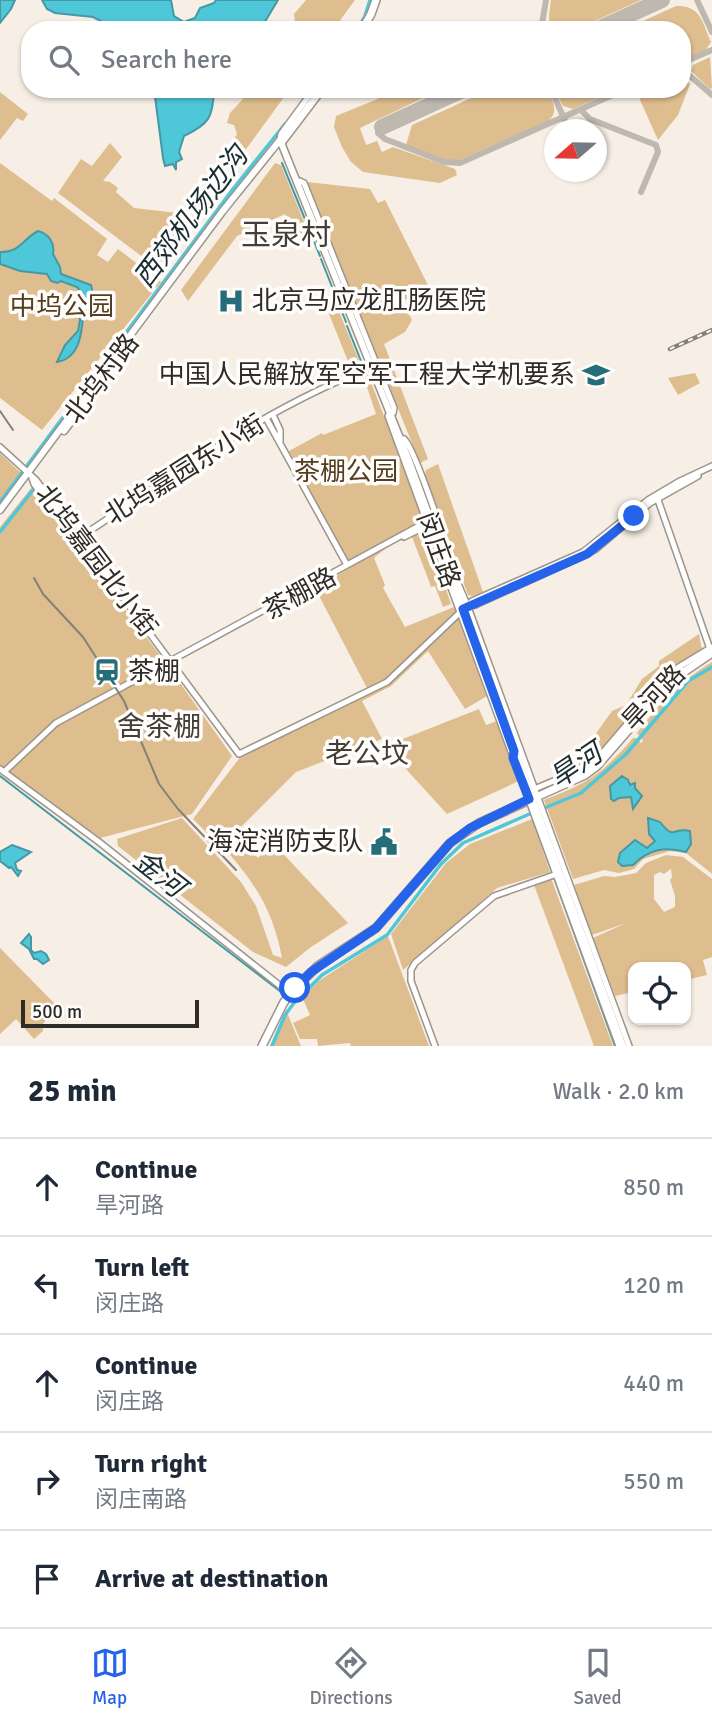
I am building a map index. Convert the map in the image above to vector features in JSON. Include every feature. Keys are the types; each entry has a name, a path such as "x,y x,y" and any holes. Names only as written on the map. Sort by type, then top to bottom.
{"main road":[{"path":"370,21 375,16 377,0"},
{"name":"北坞村路","path":"0,510 312,98"},
{"name":"北坞村路","path":"0,516 51,440 222,212 282,139"},
{"name":"闵庄路","path":"282,139 370,368 404,439 430,520 455,575 514,754 534,799"},
{"name":"闵庄路","path":"298,181 391,412 534,799"},
{"name":"旱河路","path":"264,1046 289,998 311,972 366,936 386,919 450,843 470,828 574,784 600,769 666,692 711,650"},
{"name":"旱河路","path":"688,671 712,658"},
{"path":"534,799 624,1046"},
{"path":"539,813 555,874 624,1046"}],"street":[{"name":"北坞嘉园东小街","path":"78,539 265,418 322,388 370,368"},
{"path":"272,415 280,430 280,441"},
{"path":"265,418 348,566"},
{"name":"闵庄路","path":"404,439 408,443 448,556"},
{"name":"北坞嘉园北小街","path":"0,447 29,473 34,484 239,754 387,682 465,608"},
{"path":"465,608 587,554 680,481 712,468"},
{"path":"657,497 711,650"},
{"name":"茶棚路","path":"2,771 52,725 171,662 178,662 348,566 425,527 430,520"},
{"name":"旱河路","path":"534,799 598,758 668,676 711,650"},
{"path":"2,771 99,842 289,998"},
{"path":"539,813 624,1046"},
{"path":"435,1046 411,981 411,970 415,963 494,896 555,874 567,885"}],"green space":[{"path":"306,0 355,0 340,21 295,21 294,14"},
{"path":"551,0 641,0 595,21 549,21"},
{"path":"676,6 691,8 700,16 711,42 705,51 691,56 691,21 643,21"},
{"path":"710,57 710,89 691,71 693,65"},
{"path":"0,92 28,114 23,121 17,118 0,140"},
{"path":"244,98 283,98 238,160 232,143 237,134 234,125 227,123 230,113"},
{"path":"380,98 423,98 360,128 366,145 377,141 382,152 393,147 455,169 457,175 440,183 363,172 351,162 342,147 334,127 336,116"},
{"path":"471,98 551,98 554,106 551,118 544,119 544,123 457,161 445,160 406,145 412,125"},
{"path":"559,98 598,98 573,109 563,106"},
{"path":"685,98 678,115 658,140 640,100"},
{"path":"110,143 122,157 103,181 118,188 116,192 134,208 178,213 188,221 157,268 58,193 81,159 92,166"},
{"name":"中坞公园","path":"0,163 52,201 54,198 107,239 97,255 108,262 118,249 161,282 42,430 0,398"},
{"path":"275,163 281,165 310,237 296,243 285,214 237,236 188,301 181,290"},
{"path":"307,182 370,189 378,203 385,200 430,289 402,301 412,320 405,332 384,344 428,459 420,463"},
{"path":"336,304 362,368 352,371 327,309"},
{"path":"695,373 700,383 678,395 668,378"},
{"name":"茶棚公园","path":"368,374 422,516 374,558 385,585 383,588 405,627 454,607 487,696 465,709 428,651 391,686 362,701 382,739 296,772 221,847 193,819 241,756 370,694 315,588 350,568 289,451 322,433 323,435 376,414 363,375"},
{"path":"0,453 21,473 0,500"},
{"path":"438,464 483,592 472,596 468,595 425,475 426,470"},
{"path":"32,487 163,659 232,756 192,814 100,838 0,768 0,527"},
{"path":"424,530 427,532 451,604 443,607 435,586 431,587 412,537"},
{"path":"699,634 702,650 653,688 608,743 580,767 573,753 592,744 592,739 612,711 626,705 642,679 659,666 659,661"},
{"path":"712,662 712,874 686,853 670,851 643,859 634,869 619,873 604,870 573,879 544,800 593,776 633,738 641,743 643,741 637,733 663,702 679,685"},
{"path":"479,709 486,725 497,721 519,781 447,814 385,746"},
{"path":"182,818 241,882 256,906 273,955 282,958 274,926 247,875 226,850 238,838 258,858 273,843 348,923 286,967 253,952 118,846 117,839"},
{"path":"532,819 550,872 497,888 403,970 391,934 446,863 470,844"},
{"path":"666,855 683,857 712,879 712,957 703,960 707,975 691,979 691,962 628,962 628,993 615,996 593,938 626,923 592,935 574,885 604,876 636,873 646,863","holes":["671,869 670,880 675,907 664,912 654,899 654,875 660,872 664,874"]},
{"path":"551,878 613,1046 594,1046 534,885"},
{"path":"388,936 429,1046 351,1046 350,1043 318,1046 317,1039 300,1039 293,1023 310,1015 302,997 320,980"},
{"path":"0,948 56,1005 43,1024 43,1031 34,1039 16,1019 0,1034"},
{"path":"286,1010 301,1046 270,1046"}],"water":[{"path":"0,0 15,0 0,23"},
{"path":"42,0 171,0 174,16 182,21 101,21 93,17 55,13 47,9"},
{"path":"216,0 278,0 265,21 187,21 195,18 200,8"},
{"path":"155,98 213,98 208,119 199,128 184,136 179,152 182,159 176,162 176,170 173,164 165,166"},
{"path":"38,231 50,240 61,274 91,285 93,294 91,301 84,307 76,348 71,355 57,362 65,345 78,331 83,294 77,287 61,281 51,281 47,274 20,271 0,264 0,252 16,248"},
{"path":"622,776 630,785 635,783 635,788 642,796 633,809 631,797 614,801 611,799 610,786"},
{"path":"648,818 660,822 671,832 690,831 691,844 686,852 658,850 645,855 633,865 622,866 618,862 620,853 635,840 647,848 655,841 649,834"},
{"path":"12,845 31,852 15,863 17,870 21,871 18,876 11,867 0,861 0,852"},
{"path":"29,934 31,950 34,953 41,951 49,960 43,964 34,959 29,949 21,943"}],"waterway":[{"name":"西郊机场边沟","path":"362,21 370,0"},
{"name":"西郊机场边沟","path":"0,502 233,189 285,124"},
{"path":"282,163 320,256"},
{"path":"321,259 346,322"},
{"path":"347,326 363,366"},
{"path":"0,532 33,490"},
{"name":"旱河","path":"542,809 581,793 626,754 688,681 712,667"},
{"name":"金河","path":"0,776 285,995"},
{"name":"旱河","path":"272,1046 285,1015 294,1003 322,975 387,935 441,864 463,843 534,812"},
{"path":"531,814 615,1046"}],"taxiway":[{"path":"542,21 546,0"},
{"path":"697,0 712,32"},
{"path":"691,59 712,50"},
{"path":"691,77 712,95"},
{"path":"555,98 564,119"},
{"path":"382,127 378,133 385,139 444,162 460,163 606,98"},
{"path":"581,110 590,119 656,145 658,152 641,192"}],"runway":[{"path":"616,21 662,0"},
{"path":"382,127 445,98"}],"tram line":[{"path":"0,411 13,430"},
{"path":"34,578 43,594 83,637 124,701 159,784 178,809 236,870"}],"railway":[{"path":"670,349 712,330"}],"place":[{"name":"北京马应龙肛肠医院","path":"231,301"},
{"name":"中国人民解放军空军工程大学机要系","path":"596,375"},
{"name":"茶棚","path":"107,672"},
{"name":"海淀消防支队","path":"384,842"}],"district":[{"name":"玉泉村","path":"286,235"},
{"name":"舍茶棚","path":"159,727"},
{"name":"老公坟","path":"367,754"}],"route":[{"path":"295,988 311,972 366,936 386,919 435,858 463,832 529,799 463,609 575,561 596,549 634,516"}]}
